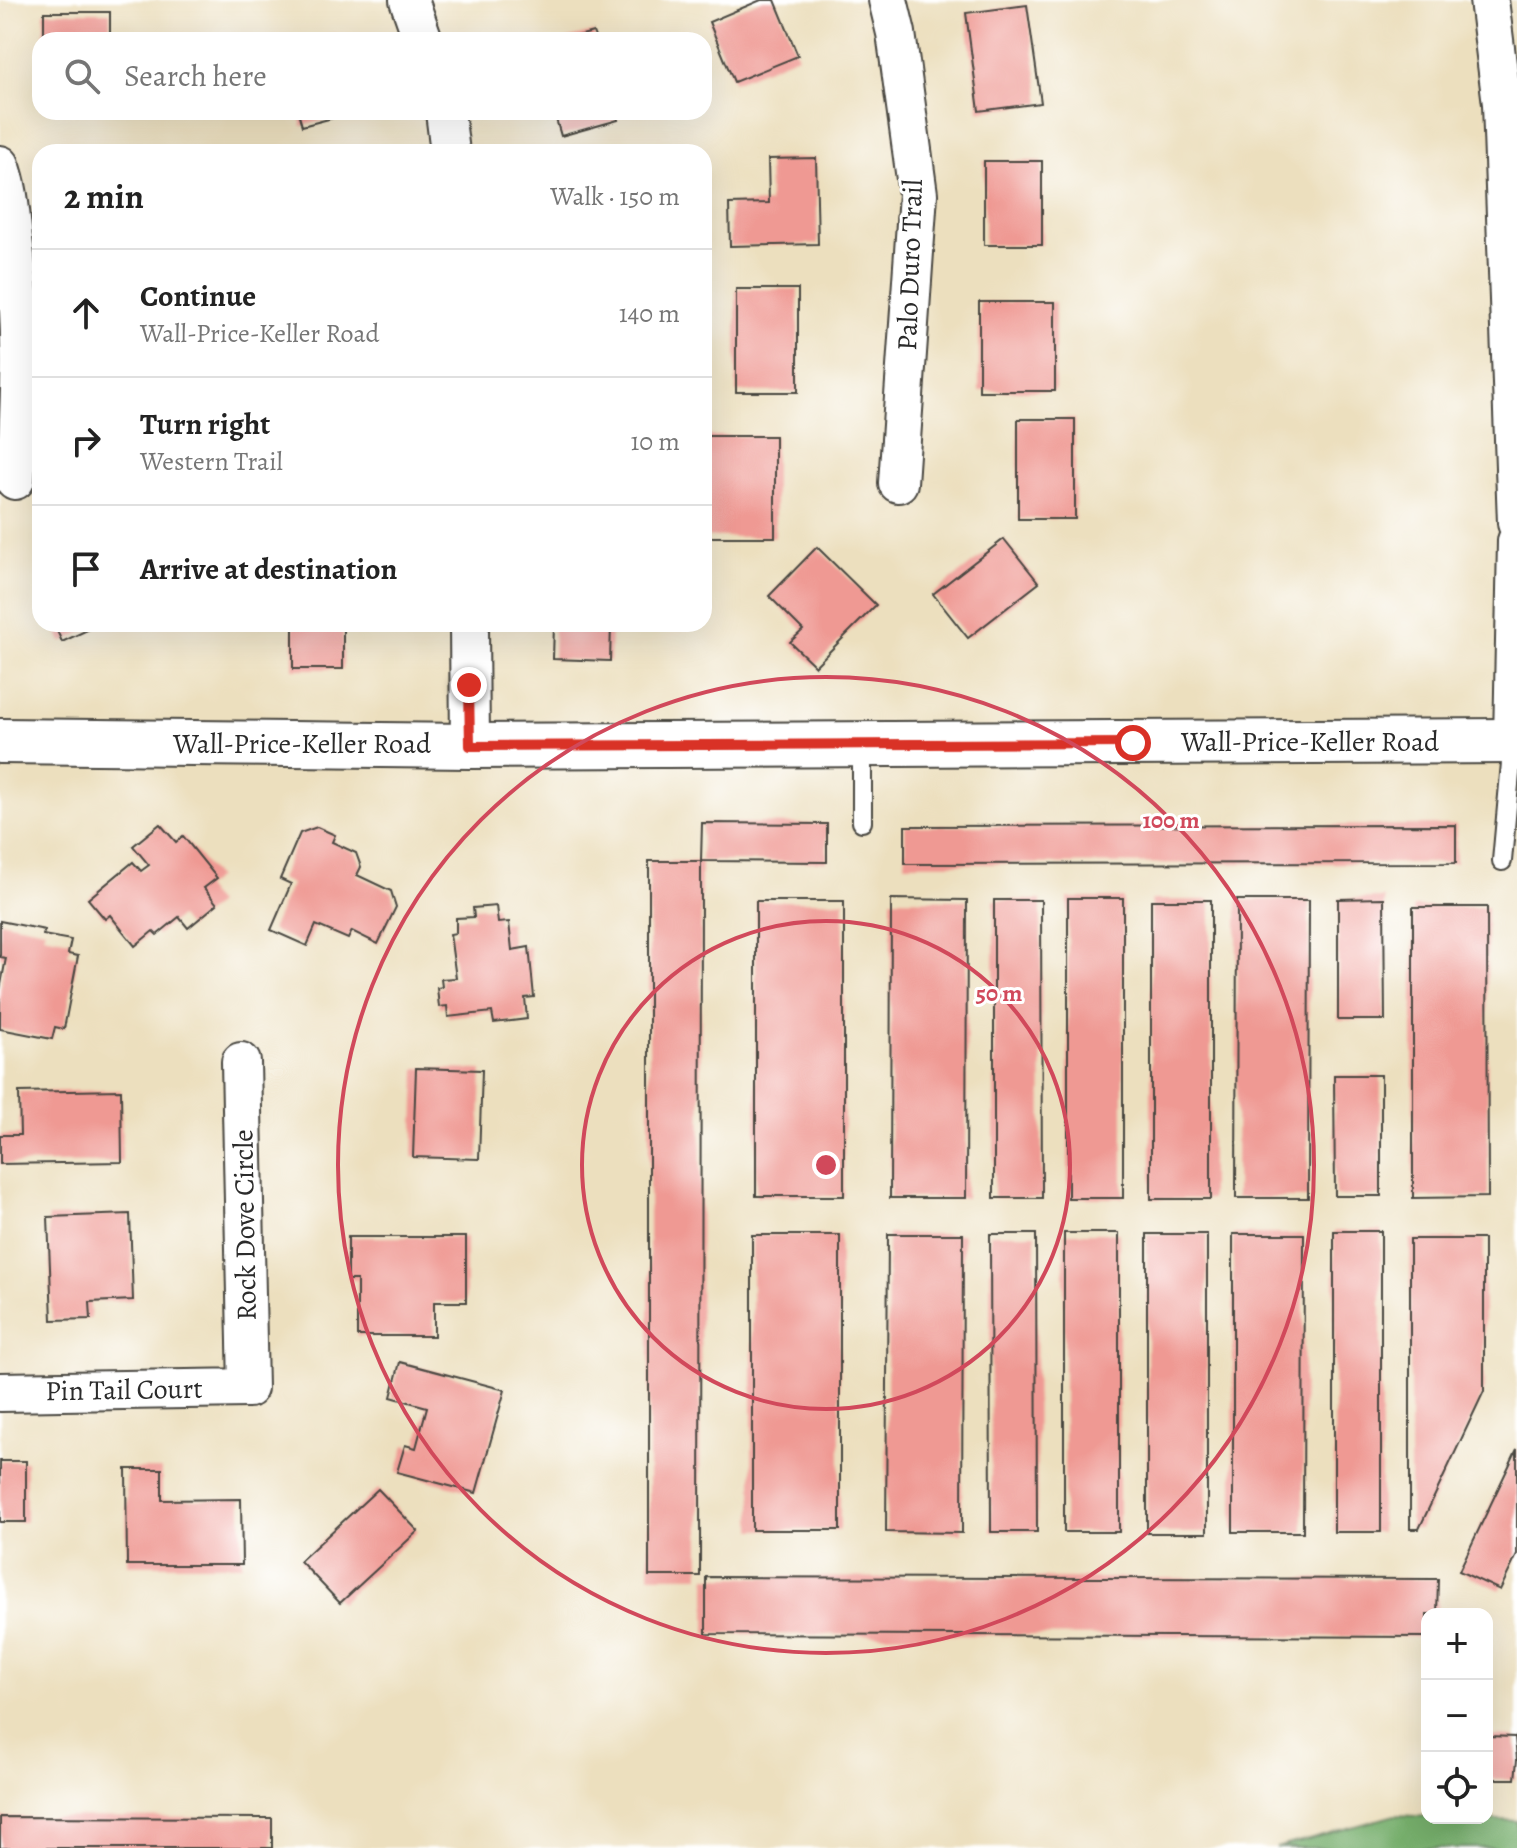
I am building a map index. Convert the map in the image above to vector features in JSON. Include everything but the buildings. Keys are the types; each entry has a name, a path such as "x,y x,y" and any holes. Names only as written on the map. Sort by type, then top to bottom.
{"street":[{"path":"409,0 420,32"},
{"name":"Palo Duro Trail","path":"888,0 896,33 918,194 898,483"},
{"path":"1489,0 1502,104 1515,391 1517,523"},
{"path":"446,120 449,144"},
{"path":"0,165 7,182 19,289 20,420 15,480"},
{"path":"1515,741 1517,541"},
{"path":"469,632 470,746"},
{"name":"Wall-Price-Keller Road","path":"0,741 470,746 1515,741"},
{"name":"Rock Dove Circle","path":"241,1062 248,1388"},
{"name":"Pin Tail Court","path":"0,1392 248,1388"}],"lane":[{"path":"1502,861 1515,741"},
{"path":"862,744 862,822"}],"green space":[{"path":"1395,1815 1421,1816 1421,1824 1517,1821 1517,1848 1276,1848"}],"route":[{"path":"469,685 470,746 1133,743"}]}
